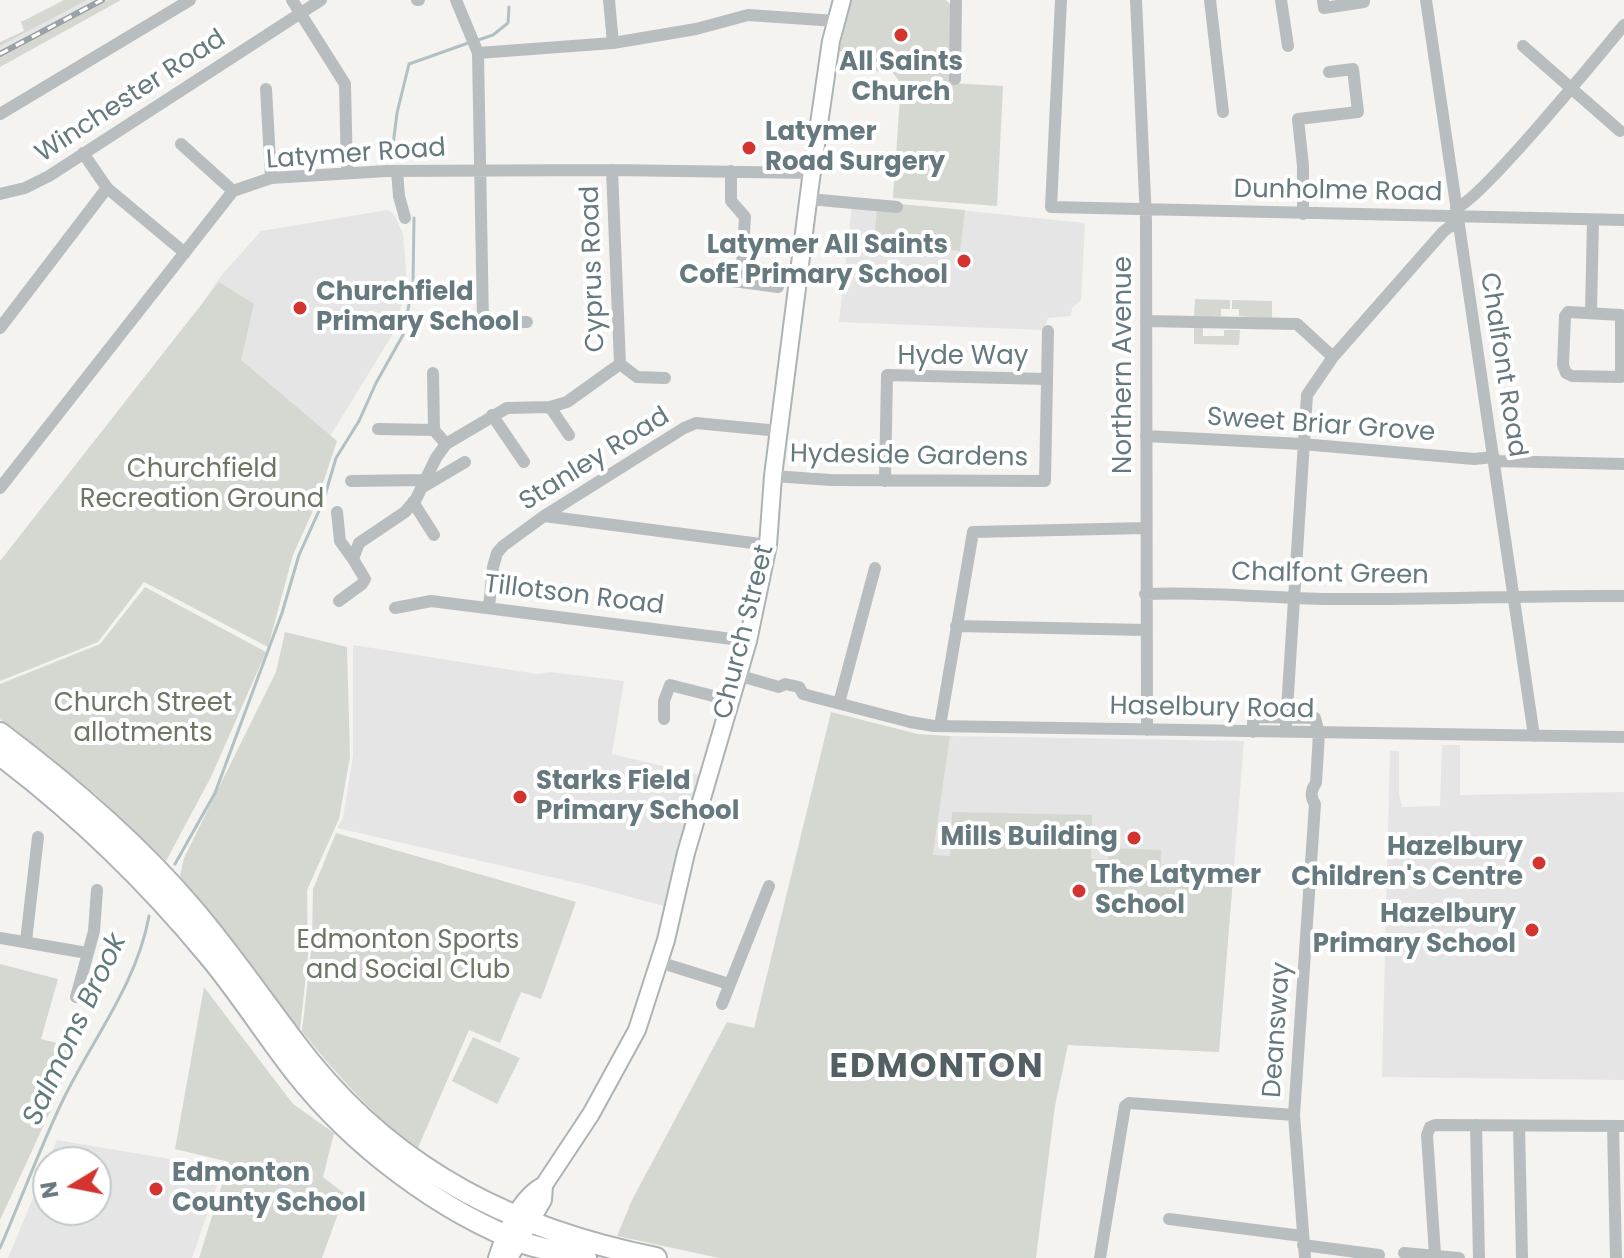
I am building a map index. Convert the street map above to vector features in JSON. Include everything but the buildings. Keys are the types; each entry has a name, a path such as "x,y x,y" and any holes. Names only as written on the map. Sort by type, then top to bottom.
{"highway":[{"path":"0,733 73,790 175,888 226,949 311,1063 361,1118 401,1151 516,1232 576,1238 656,1258"},
{"path":"0,755 62,804 154,892 213,960 297,1074 349,1130 395,1169 434,1196 516,1232 560,1244 578,1256"}],"main road":[{"name":"Church Street","path":"497,1258 543,1200 544,1185 591,1114 637,1030 659,962 686,853 748,641 768,545 773,476 809,199 836,21 842,0"}],"street":[{"path":"0,114 190,0"},
{"path":"292,0 345,84 347,173"},
{"name":"Winchester Road","path":"0,194 38,183 321,0"},
{"path":"456,0 474,46 483,322"},
{"path":"609,0 613,43"},
{"path":"955,79 956,0"},
{"name":"Dunholme Road","path":"1061,0 1051,207 1624,220"},
{"name":"Northern Avenue","path":"1136,0 1145,211 1147,730"},
{"path":"1210,0 1223,112"},
{"path":"1281,0 1288,46"},
{"path":"1323,0 1324,8 1364,2"},
{"name":"Chalfont Road","path":"1426,0 1534,736"},
{"path":"474,46 613,43 696,29 748,15 836,21"},
{"path":"1286,733 1307,395 1333,357 1624,25"},
{"path":"1523,46 1620,131"},
{"path":"1303,214 1303,166 1298,119 1358,112 1353,69 1329,72"},
{"path":"266,89 271,178"},
{"path":"181,144 233,191"},
{"path":"83,153 107,188 185,253"},
{"name":"Cyprus Road","path":"612,170 620,364 637,377 665,378"},
{"path":"397,171 401,218"},
{"name":"Latymer Road","path":"0,488 233,191 271,178 397,171 813,173"},
{"path":"731,171 731,201 745,217 741,282"},
{"path":"0,328 107,188"},
{"path":"809,199 897,207"},
{"path":"1591,312 1593,220"},
{"path":"699,277 778,287"},
{"path":"1568,312 1591,312 1621,315 1622,377 1572,376 1564,369 1565,316 1568,312"},
{"path":"1146,321 1297,324 1333,357"},
{"path":"443,323 527,322"},
{"path":"1045,379 1048,331"},
{"path":"353,559 359,543 405,512 446,444 507,408 550,407 567,402 620,364"},
{"path":"433,373 434,430 446,444"},
{"name":"Hyde Way","path":"885,481 887,375 1045,379"},
{"name":"Hydeside Gardens","path":"773,476 885,481 1045,481 1045,379"},
{"path":"550,407 569,435"},
{"path":"492,415 524,462"},
{"name":"Stanley Road","path":"489,607 497,553 544,516 696,423 779,431"},
{"path":"378,429 434,430"},
{"name":"Sweet Briar Grove","path":"1146,436 1302,444 1474,459 1624,464"},
{"path":"351,481 423,484 465,462"},
{"path":"413,502 434,535"},
{"path":"337,512 340,541 365,579 339,601"},
{"path":"544,516 768,545"},
{"path":"940,726 973,532 1145,528"},
{"path":"839,703 875,568"},
{"name":"Chalfont Green","path":"1145,594 1424,599 1624,596"},
{"name":"Tillotson Road","path":"395,608 431,601 748,641"},
{"path":"956,626 1146,630"},
{"name":"Haselbury Road","path":"737,675 779,687 785,684 799,687 803,694 910,722 940,726 1624,737"},
{"path":"664,719 664,701 670,685 729,700"},
{"path":"1253,732 1255,718 1286,718 1317,719 1319,733"},
{"name":"Deansway","path":"1303,1246 1294,1115 1315,804 1319,800 1316,783 1319,733"},
{"path":"26,941 38,837"},
{"path":"722,1004 769,886"},
{"path":"76,997 94,931 97,890"},
{"path":"0,938 87,953"},
{"path":"659,962 729,984"},
{"path":"1100,1258 1125,1106 1129,1103 1294,1115"},
{"path":"1476,1125 1479,1258"},
{"path":"1519,1126 1522,1258"},
{"path":"1435,1254 1427,1135 1430,1127 1618,1126 1616,1258"},
{"path":"1169,1219 1303,1246 1379,1255"},
{"path":"1404,1253 1459,1258"}],"shaded area":[{"path":"87,0 108,0 0,58 0,46"},
{"name":"Latymer All Saints CofE Primary School","path":"899,204 1085,223 1081,300 1072,308 1071,316 1048,318 1044,330 839,322 852,205"},
{"name":"Churchfield Primary School","path":"387,210 394,214 403,234 407,285 394,332 321,451 173,347 220,277 261,231"},
{"name":"Starks Field Primary School","path":"353,645 537,674 549,672 624,681 612,754 699,775 664,906 337,828 343,818 353,756"},
{"name":"The Latymer School","path":"950,736 1244,741 1219,1052 1068,1045 933,855"},
{"name":"Hazelbury Primary School","path":"1442,745 1460,745 1460,795 1624,792 1624,1080 1382,1077 1390,751 1399,751 1402,807 1440,806"},
{"name":"Edmonton County School","path":"57,1140 93,1146 55,1146"},
{"name":"Edmonton County School","path":"112,1149 223,1168 192,1258 8,1258 32,1200 32,1226 112,1226"}],"green space":[{"path":"64,0 87,0 0,46 0,42 24,31 21,22"},
{"path":"108,0 121,0 0,67 0,58"},
{"path":"851,0 946,0 952,6 950,83 1003,86 997,206 893,198 901,83 892,72 856,70 857,54 839,51"},
{"path":"899,204 965,210 960,251 874,242 877,208"},
{"name":"Churchfield Recreation Ground","path":"219,282 254,304 241,360 337,441 316,504 293,555 268,647 144,582 98,642 0,681 0,561"},
{"path":"1195,299 1230,300 1230,309 1221,309 1221,316 1194,317"},
{"path":"1232,300 1272,301 1272,319 1239,316 1239,309 1232,309"},
{"path":"1194,325 1203,328 1203,336 1224,336 1224,330 1240,330 1239,345 1194,344"},
{"name":"Church Street allotments","path":"145,587 266,652 211,777 166,861 95,794 0,719 0,684 100,644"},
{"name":"Church Street allotments","path":"285,632 347,647 350,757 339,819 307,890 308,956 300,1030 180,876 184,858 276,672"},
{"path":"831,712 918,734 950,736 933,855 950,856 952,812 1092,815 1091,859 1108,860 1109,848 1161,850 1160,876 1233,878 1219,1052 1068,1045 1055,1106 1036,1258 719,1258 617,1236 632,1200 727,1022 754,1028"},
{"name":"Edmonton Sports and Social Club","path":"336,833 576,902 541,999 521,992 500,1043 469,1030 417,1150 356,1094 302,1031 312,943 313,889"},
{"path":"0,964 58,979 41,1039 76,1048 0,1220"},
{"path":"204,987 293,1104 334,1133 323,1177 345,1194 322,1258 199,1258 229,1162 175,1149"},
{"path":"473,1037 520,1058 497,1104 452,1081"}],"waterway":[{"name":"Salmons Brook","path":"478,40 493,35 508,23 509,7"},
{"name":"Salmons Brook","path":"392,153 397,113 409,64 471,42"},
{"name":"Salmons Brook","path":"175,864 215,793 282,613 299,555 323,502 336,458 359,421 403,335 413,284 414,218"},
{"name":"Salmons Brook","path":"0,1248 62,1102 124,989 143,941 149,916"}],"railway":[{"path":"0,54 102,0"}],"place":[{"name":"All Saints Church","path":"901,35"},
{"name":"Latymer Road Surgery","path":"749,148"},
{"name":"Latymer All Saints CofE Primary School","path":"964,261"},
{"name":"Churchfield Primary School","path":"300,308"},
{"name":"Starks Field Primary School","path":"520,797"},
{"name":"Mills Building","path":"1134,838"},
{"name":"Hazelbury Children's Centre","path":"1539,863"},
{"name":"The Latymer School","path":"1079,891"},
{"name":"Hazelbury Primary School","path":"1532,930"},
{"name":"Edmonton County School","path":"156,1189"}],"district":[{"name":"EDMONTON","path":"937,1068"}]}
